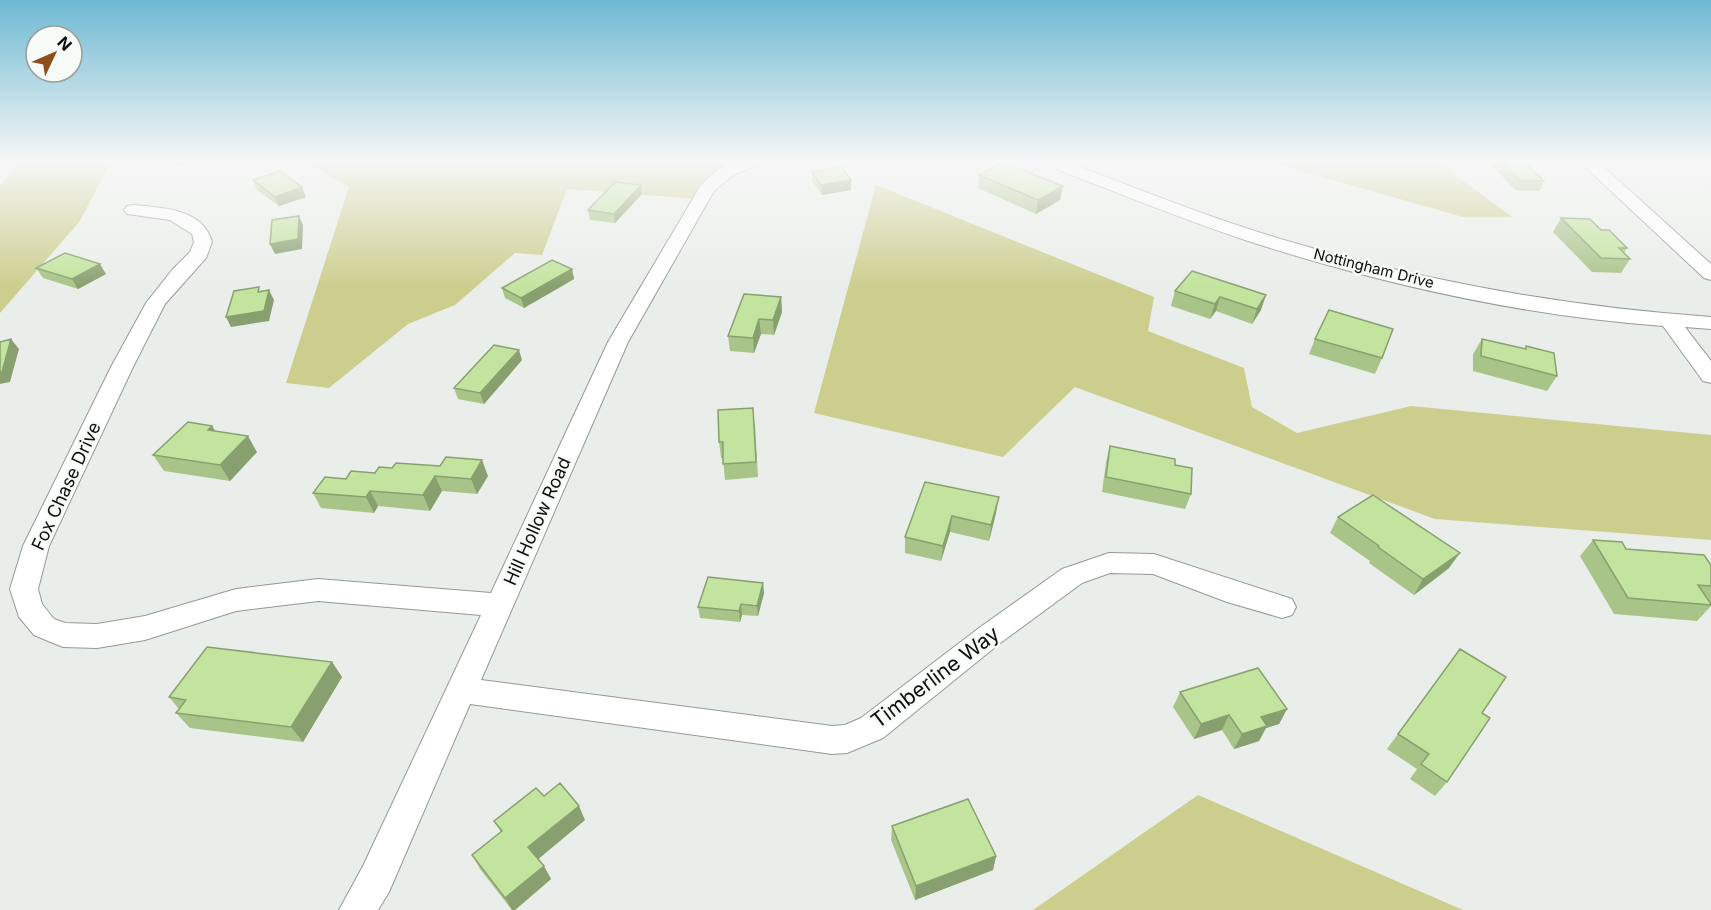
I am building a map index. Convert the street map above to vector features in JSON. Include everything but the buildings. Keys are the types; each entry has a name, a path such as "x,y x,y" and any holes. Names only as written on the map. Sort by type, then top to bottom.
{"street":[{"name":"Hill Hollow Road","path":"357,910 376,879 618,342 699,203"},
{"name":"Nottingham Drive","path":"1165,203 1262,239 1450,287 1591,312 1711,323"},
{"path":"1634,203 1711,273"},
{"name":"Fox Chase Drive","path":"133,210 175,215 200,231 203,242 199,254 178,274 156,303 117,376 36,546 24,589 29,609 44,627 63,635 96,636 145,628 236,600 318,590 499,605"},
{"path":"1670,321 1711,376"},
{"name":"Timberline Way","path":"461,690 832,740 847,739 872,728 989,636 1072,576 1109,563 1155,564 1282,607"}],"green space":[{"path":"0,203 89,203 80,221 0,313"},
{"path":"344,203 562,203 542,255 515,253 455,305 408,324 329,388 286,383"},
{"path":"871,203 922,203 1154,297 1148,331 1244,368 1252,407 1297,433 1411,406 1711,435 1711,540 1435,519 1075,387 1003,457 814,413"},
{"path":"1415,203 1494,203 1512,217 1463,217"},
{"path":"1198,795 1463,910 1033,910"}]}
